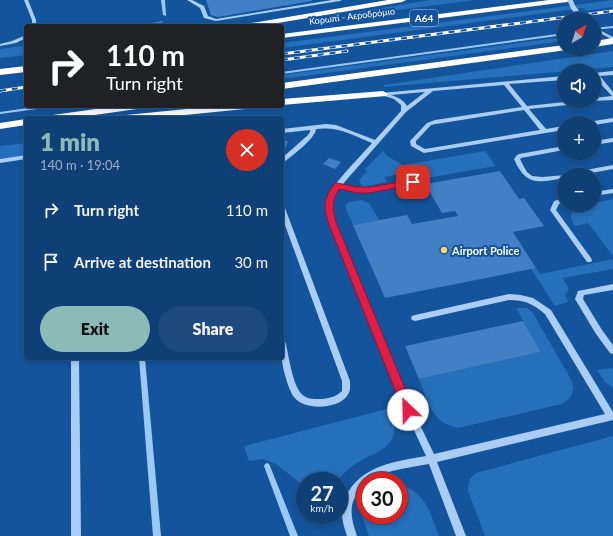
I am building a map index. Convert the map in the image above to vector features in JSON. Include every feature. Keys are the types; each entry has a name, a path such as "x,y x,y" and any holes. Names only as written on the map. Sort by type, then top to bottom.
{"highway":[{"path":"258,24 402,0"},
{"name":"Κορωπί - Αεροδρόμιο","path":"284,36 567,0"},
{"path":"601,43 613,40"},
{"path":"284,86 557,49"},
{"path":"2,72 24,66"},
{"path":"2,72 24,69"},
{"path":"284,102 383,94"},
{"path":"67,116 123,108"},
{"path":"146,116 224,108"},
{"path":"0,126 24,122"},
{"path":"0,131 24,129"}],"street":[{"path":"26,0 34,20 34,24"},
{"path":"189,0 202,7 206,17 216,20 340,0"},
{"path":"570,0 576,12"},
{"path":"601,32 613,40"},
{"path":"0,45 14,42 24,37"},
{"path":"601,74 613,73"},
{"path":"383,94 557,79"},
{"path":"601,82 613,97"},
{"path":"505,83 544,131"},
{"path":"431,90 404,111 337,186 329,199 328,208 332,222 403,398 432,459 461,536"},
{"path":"383,94 396,98 404,105 404,111"},
{"path":"601,99 613,97"},
{"path":"557,104 435,122 429,124 413,141 413,145 424,150 557,129"},
{"path":"601,122 613,120"},
{"path":"284,131 313,126 336,127 376,142"},
{"path":"284,159 310,136 313,132 313,126"},
{"path":"601,143 613,140"},
{"path":"557,149 519,156 517,159 528,176 535,180 557,177"},
{"path":"0,161 24,157"},
{"path":"601,169 613,167"},
{"path":"337,186 357,190 370,190 413,182"},
{"path":"601,193 613,191"},
{"path":"557,202 554,204 553,210 589,260"},
{"path":"284,213 346,381 347,387 345,394 339,399 315,404 306,401 297,395 284,351"},
{"path":"613,287 581,293 579,299 599,332 613,351"},
{"path":"352,536 348,522 347,506 352,494 361,482 372,474 399,466 612,417 548,312 535,302 524,297 509,297 415,318"},
{"path":"75,360 76,536"}],"shaded area":[{"path":"430,0 476,0 358,15 357,12"},
{"path":"613,0 613,7 585,11 583,8 284,48 284,43"},
{"path":"557,38 557,42 284,79 284,75"},
{"path":"24,47 24,55 0,58 0,49"},
{"path":"613,51 613,67 601,68 601,64 557,64 557,72 383,87 384,85 579,56 601,56 601,53"},
{"path":"24,143 24,155 0,159 0,146"},
{"path":"383,151 387,156 403,165 485,151 495,166 422,179 417,171 384,177 387,182 362,187 359,180 367,171 364,170"},
{"path":"613,199 613,256 588,223 575,226 572,220 572,212 601,212 601,202"},
{"path":"361,200 370,204 379,220 353,225 345,206 349,202"},
{"path":"613,259 613,269 563,278 569,289 565,295 568,302 555,306 531,269 536,268 540,274"},
{"path":"516,308 527,308 533,313 572,381 572,394 562,404 458,428 442,421 436,416 428,403 419,379 541,352"},
{"path":"613,368 613,388 605,382 597,370"},
{"path":"391,408 395,425 393,437 388,445 358,462 345,472 296,472 296,480 276,464 263,459 249,461 244,446"},
{"path":"613,436 613,536 485,536 468,491 469,481 476,473"},
{"path":"408,488 421,498 429,510 439,536 369,536 365,524 408,524"}],"building":[{"path":"206,0 312,1 218,17 211,15"},
{"path":"163,21 162,24 150,23"},
{"path":"284,140 288,141 284,149"},
{"path":"329,158 341,162 335,169 323,164"},
{"name":"Airport Police","path":"500,171 519,199 524,198 544,226 513,232 536,268 385,298 353,225 407,215 412,224 458,216 455,211 442,213 425,184"},
{"path":"523,321 541,352 419,379 405,346"}],"waterway":[{"path":"163,0 165,15"},
{"path":"601,28 613,27"},
{"path":"284,73 557,35"},
{"path":"0,113 37,108"},
{"path":"142,360 157,536"},
{"path":"267,466 294,536"}],"railway":[{"path":"284,54 613,11"},
{"path":"284,60 347,51"},
{"path":"0,91 24,87"}],"place":[{"name":"Airport Police","path":"444,250"}],"route":[{"path":"408,410 332,222 328,208 329,199 337,186 357,190 370,190 413,182"}]}
